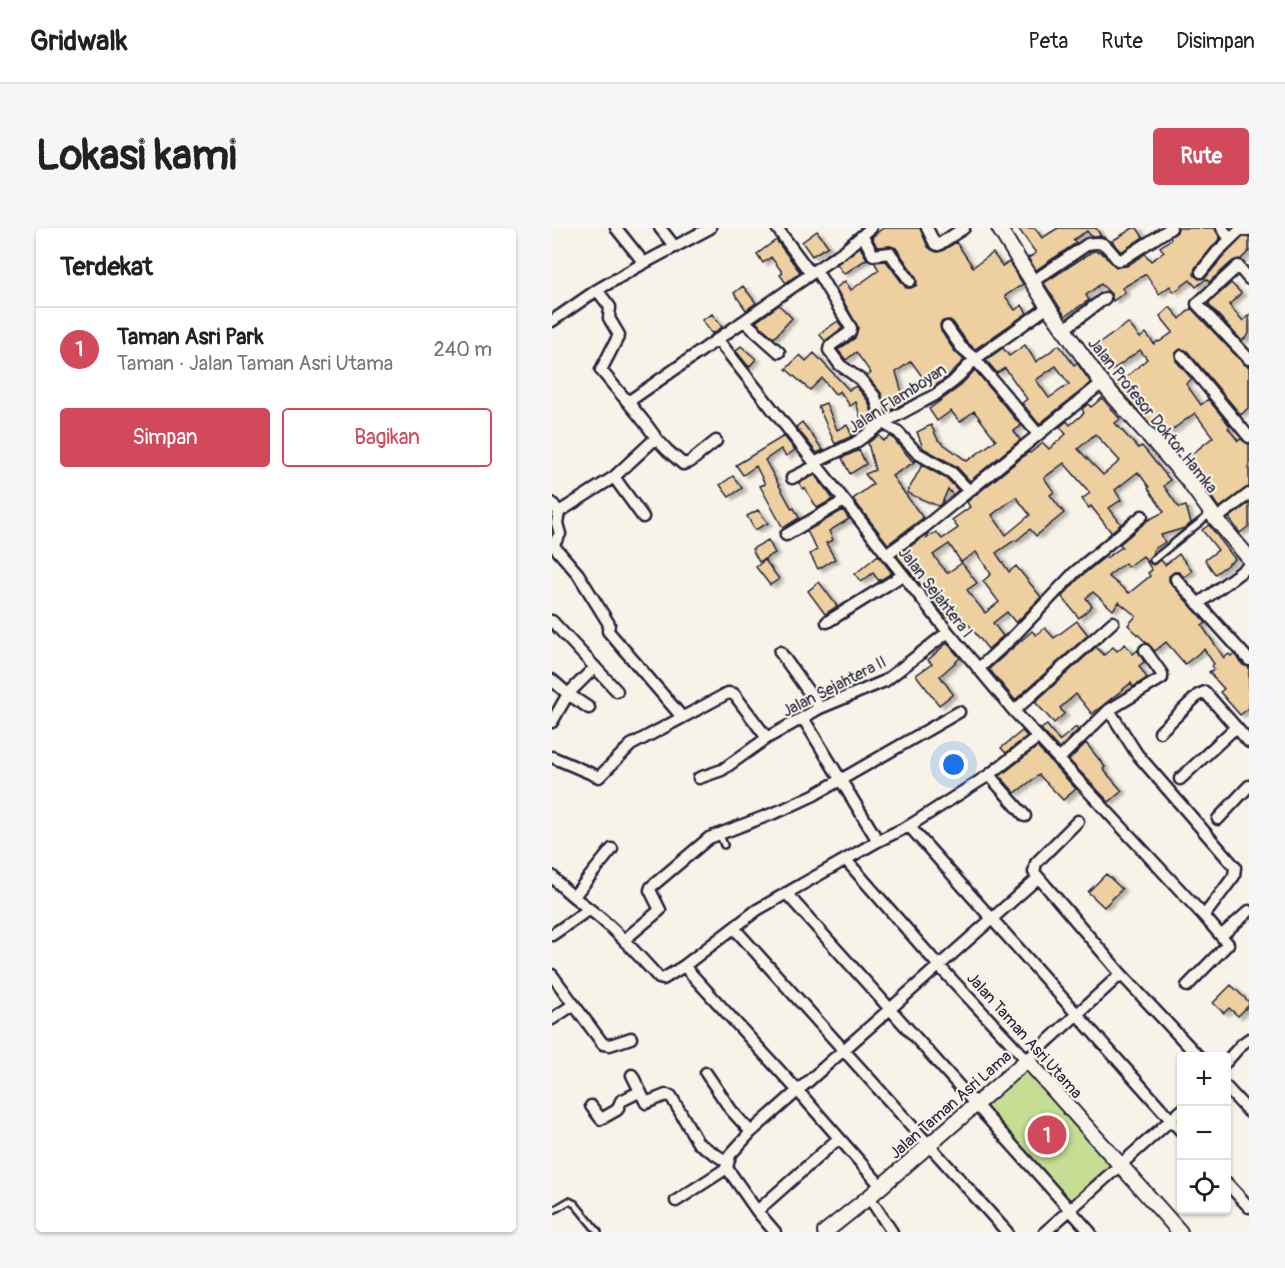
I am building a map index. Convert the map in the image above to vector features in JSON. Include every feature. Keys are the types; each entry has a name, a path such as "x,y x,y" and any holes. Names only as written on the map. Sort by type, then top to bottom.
{"street":[{"path":"616,228 644,262"},
{"path":"660,228 675,247"},
{"path":"552,321 597,290 644,262 710,228"},
{"path":"777,228 813,272 851,328 850,332 830,346 829,350 840,364 861,380 874,397 883,423 898,432 917,453 952,473 969,491"},
{"path":"927,228 935,244 939,245 964,228"},
{"name":"Jalan Profesor Doktor Hamka","path":"999,228 1047,307 1102,383 1186,478 1249,558"},
{"path":"1032,282 1088,244 1105,243 1118,260 1171,228"},
{"path":"1222,228 1230,239"},
{"path":"1201,272 1240,230 1249,231"},
{"path":"628,402 867,232 873,255 890,253 910,281"},
{"path":"1249,279 1238,266 1197,303 1249,358"},
{"path":"597,290 610,307 608,316 619,335 601,370 667,450 683,464 690,462 716,441"},
{"path":"1063,330 1105,298"},
{"name":"Jalan Flamboyan","path":"792,478 855,443 883,423 908,411 953,382 975,359 1047,307"},
{"path":"744,321 779,352"},
{"path":"947,327 961,347 975,359 1038,434"},
{"name":"Jalan Sejahtera I","path":"718,340 978,669 1038,738 1224,940"},
{"path":"1182,356 1249,437"},
{"path":"887,554 922,529 1102,383"},
{"path":"1239,425 1249,416"},
{"path":"657,438 614,477 560,512 557,517 560,534 552,545 578,574 609,624 608,631 682,717"},
{"path":"614,477 644,517"},
{"path":"1214,516 1249,494"},
{"path":"786,535 844,501"},
{"path":"552,503 560,512"},
{"path":"978,669 1013,637 1075,572 1142,516"},
{"path":"1198,604 1249,566"},
{"path":"827,622 903,575"},
{"path":"1176,579 1249,660"},
{"path":"552,621 617,691"},
{"path":"1014,711 1113,622"},
{"name":"Jalan Sejahtera II","path":"699,778 722,770 767,738 820,708 885,681 948,632"},
{"path":"1059,759 1109,711 1163,676 1144,650"},
{"path":"780,652 820,708"},
{"path":"552,722 568,694 595,667"},
{"path":"552,680 589,708"},
{"path":"1160,732 1198,695 1205,692 1249,742"},
{"path":"552,757 599,777 631,745 716,698 731,693 767,738"},
{"path":"1109,711 1137,754 1235,867 1234,876 1204,916"},
{"path":"624,940 660,910 650,890 651,887 709,838 782,810 842,780 958,712"},
{"path":"803,718 878,841"},
{"path":"1180,779 1236,727"},
{"path":"554,884 574,896 604,921 659,978 667,978 757,910 878,841 909,826 989,775 1038,738"},
{"path":"989,775 1025,816"},
{"path":"1218,819 1249,786"},
{"path":"1078,821 1036,862 1034,872 1121,974 1194,1052"},
{"path":"909,826 1177,1127"},
{"path":"574,896 612,849"},
{"name":"Jalan Taman Asri Utama","path":"846,860 1180,1232"},
{"path":"676,1201 727,1165 730,1155 751,1132 1038,878"},
{"path":"786,893 1090,1232"},
{"path":"552,935 588,910"},
{"path":"1187,986 1249,911"},
{"path":"734,928 1007,1232"},
{"path":"684,966 881,1186"},
{"name":"Jalan Taman Asri Lama","path":"825,1232 976,1106 1121,974"},
{"path":"552,975 603,1044 610,1045 631,1038"},
{"path":"552,1019 573,1005"},
{"path":"1231,1057 1249,1039"},
{"path":"706,1073 731,1110 751,1132"},
{"path":"632,1076 647,1104 666,1095 671,1096 698,1143 727,1165 757,1211 775,1232"},
{"path":"591,1106 601,1119 617,1110 621,1101 639,1092"},
{"path":"1231,1092 1249,1112"},
{"path":"1045,1232 1177,1115"},
{"path":"757,1211 839,1138"},
{"path":"1231,1187 1249,1207"},
{"path":"869,1197 892,1232"}],"lane":[{"path":"1153,560 1214,516"},
{"path":"719,833 724,845"},
{"path":"552,1211 569,1201 575,1204 598,1232"}],"green space":[{"path":"1026,1057 1119,1165 1069,1209 973,1106"}],"building":[{"path":"883,228 920,228 928,247 936,252 956,242 973,267 993,253 1002,266 1009,262 1023,284 1005,296 1015,310 1022,305 1027,313 975,349 953,322 943,321 940,324 941,331 955,352 964,360 931,389 911,361 896,372 905,403 887,412 881,393 867,376 871,373 856,352 846,360 838,350 855,338 858,327 836,288 845,281 851,290 879,270 874,262 886,261 906,288 917,285 916,277 896,248 877,247 872,237"},
{"path":"1018,228 1035,228 1042,238 1058,228 1096,228 1101,236 1091,236 1087,231 1073,240 1076,243 1036,270 1028,258 1036,253"},
{"path":"1133,228 1137,228 1143,237 1121,252 1112,241"},
{"path":"1178,228 1215,228 1220,238 1195,268 1194,275 1199,279 1206,277 1243,237 1249,237 1249,251 1241,259 1233,261 1209,282 1206,279 1196,287 1190,280 1174,292 1170,286 1159,294 1146,274 1122,288 1125,292 1113,301 1111,294 1101,284 1086,295 1089,300 1065,316 1044,283 1093,251 1101,252 1116,267 1127,266 1145,254 1151,261 1164,252 1160,247 1171,239 1170,237 1177,232"},
{"path":"817,231 828,246 812,256 802,242"},
{"path":"776,240 800,272 786,283 780,275 783,273 771,257 763,263 757,254"},
{"path":"860,247 867,259 844,274 837,264"},
{"path":"1231,283 1241,293 1229,305 1243,321 1249,315 1249,334 1242,341 1208,304"},
{"path":"743,286 756,303 746,310 734,293"},
{"path":"779,305 792,318 774,338 756,322"},
{"path":"1170,307 1180,319 1191,308 1249,367 1249,407 1241,415 1187,351 1180,349 1175,354 1176,361 1192,379 1186,384 1201,405 1208,399 1230,426 1228,428 1238,441 1241,439 1249,444 1249,487 1219,508 1186,459 1213,437 1195,413 1161,436 1116,386 1147,359 1140,350 1111,371 1093,348 1128,323 1140,338 1146,333 1154,344 1159,342 1173,332 1160,316"},
{"path":"712,314 722,327 712,334 702,320"},
{"path":"838,321 842,328 825,341 819,334"},
{"path":"1025,345 1036,362 1059,345 1074,365 1077,363 1091,383 1039,424 1022,403 1027,399 1005,368 997,373 986,360 1003,348 1009,356","holes":["1056,366 1069,384 1049,398 1036,380"]},
{"path":"741,346 756,359 749,367 736,351"},
{"path":"814,353 849,390 856,386 868,401 874,419 862,423 856,402 850,406 840,391 835,394 822,378 810,390 786,369 800,355 806,361"},
{"path":"975,370 1021,426 1014,431 1020,440 970,481 956,466 923,448 917,432 931,425 938,440 967,461 996,440 974,411 960,422 951,411 937,421 929,409 958,388"},
{"path":"1102,398 1120,419 1115,423 1138,448 1142,446 1170,480 1164,486 1179,508 1186,506 1191,523 1185,528 1161,535 1165,542 1153,550 1154,553 1148,561 1153,565 1161,560 1165,565 1179,554 1192,571 1184,577 1179,572 1174,572 1169,576 1169,581 1206,623 1202,626 1224,658 1229,654 1231,656 1234,654 1243,665 1249,667 1249,708 1240,715 1220,692 1224,689 1209,672 1214,669 1212,666 1214,664 1204,649 1185,664 1166,642 1155,651 1128,625 1136,616 1119,602 1113,610 1093,592 1086,598 1092,606 1079,618 1062,597 1080,577 1122,547 1120,544 1148,520 1164,512 1138,472 1115,490 1121,500 1109,508 1121,524 1111,532 1091,506 1089,508 1082,499 1090,493 1064,463 1044,478 1054,492 1050,495 1064,513 1036,536 1030,529 996,553 1009,572 1016,566 1041,597 1016,623 1007,612 993,623 1003,636 988,649 956,609 947,617 897,556 929,533 926,539 936,532 942,539 958,528 952,520 970,507 967,502 1029,452 1043,443 1049,449 1066,434 1060,427 1067,421 1070,425 1084,413 1082,409 1088,404 1091,407","holes":["1095,434 1120,461 1103,475 1078,449","1016,497 1030,515 1006,535 992,515","949,544 961,562 976,552 991,574 983,581 999,602 985,613 967,590 977,583 962,563 947,573 933,555","1143,556 1152,570 1148,573 1150,576 1129,593 1108,576 1125,563 1128,567"]},
{"path":"826,403 837,430 847,425 852,436 835,444 818,406"},
{"path":"802,422 823,450 817,453 796,427"},
{"path":"879,435 883,441 891,436 913,462 916,461 892,476 923,518 888,544 853,499 873,484 865,474 875,470 868,443"},
{"path":"784,436 795,450 786,456 781,449 765,460 799,518 783,528 760,486 765,484 756,466 743,475 736,465"},
{"path":"859,450 866,464 850,474 842,458"},
{"path":"922,465 947,479 958,490 953,495 948,489 942,503 938,506 907,493"},
{"path":"815,475 833,499 817,508 805,488 803,489 799,483"},
{"path":"733,476 742,488 729,497 720,485"},
{"path":"1249,503 1249,526 1240,533 1229,518"},
{"path":"758,510 768,523 755,530 747,516"},
{"path":"843,510 849,519 829,531 833,540 826,543 835,559 818,569 810,554 817,550 807,531"},
{"path":"1209,525 1235,559 1215,574 1205,560 1218,550 1202,530"},
{"path":"768,540 775,553 759,562 752,549"},
{"path":"878,555 892,573 879,581 873,573 861,582 855,574"},
{"path":"765,560 779,579 770,585 756,567"},
{"path":"819,582 837,606 825,614 808,591"},
{"path":"1077,621 1088,635 1015,700 989,669 1032,631 1036,635 1045,628 1054,638"},
{"path":"947,643 960,658 940,676 953,694 939,705 916,675 932,664 928,660"},
{"path":"1125,644 1133,654 1138,650 1144,662 1139,666 1147,678 1133,687 1131,683 1092,714 1076,694 1060,708 1064,714 1054,723 1035,702 1096,647 1104,655 1113,647 1117,651"},
{"path":"1047,725 1059,741 1076,727 1078,730 1059,749 1041,729"},
{"path":"1022,731 1027,736 1006,753 1001,748"},
{"path":"1086,743 1105,767 1103,769 1122,791 1109,802 1069,760"},
{"path":"1037,747 1076,789 1063,800 1039,775 1015,793 1000,776"},
{"path":"1106,874 1122,889 1104,907 1088,892"},
{"path":"1231,985 1249,1002 1249,1005 1238,1016 1229,1008 1224,1013 1213,1003"}],"place":[{"name":"Taman Asri Park","path":"1047,1135"}]}
